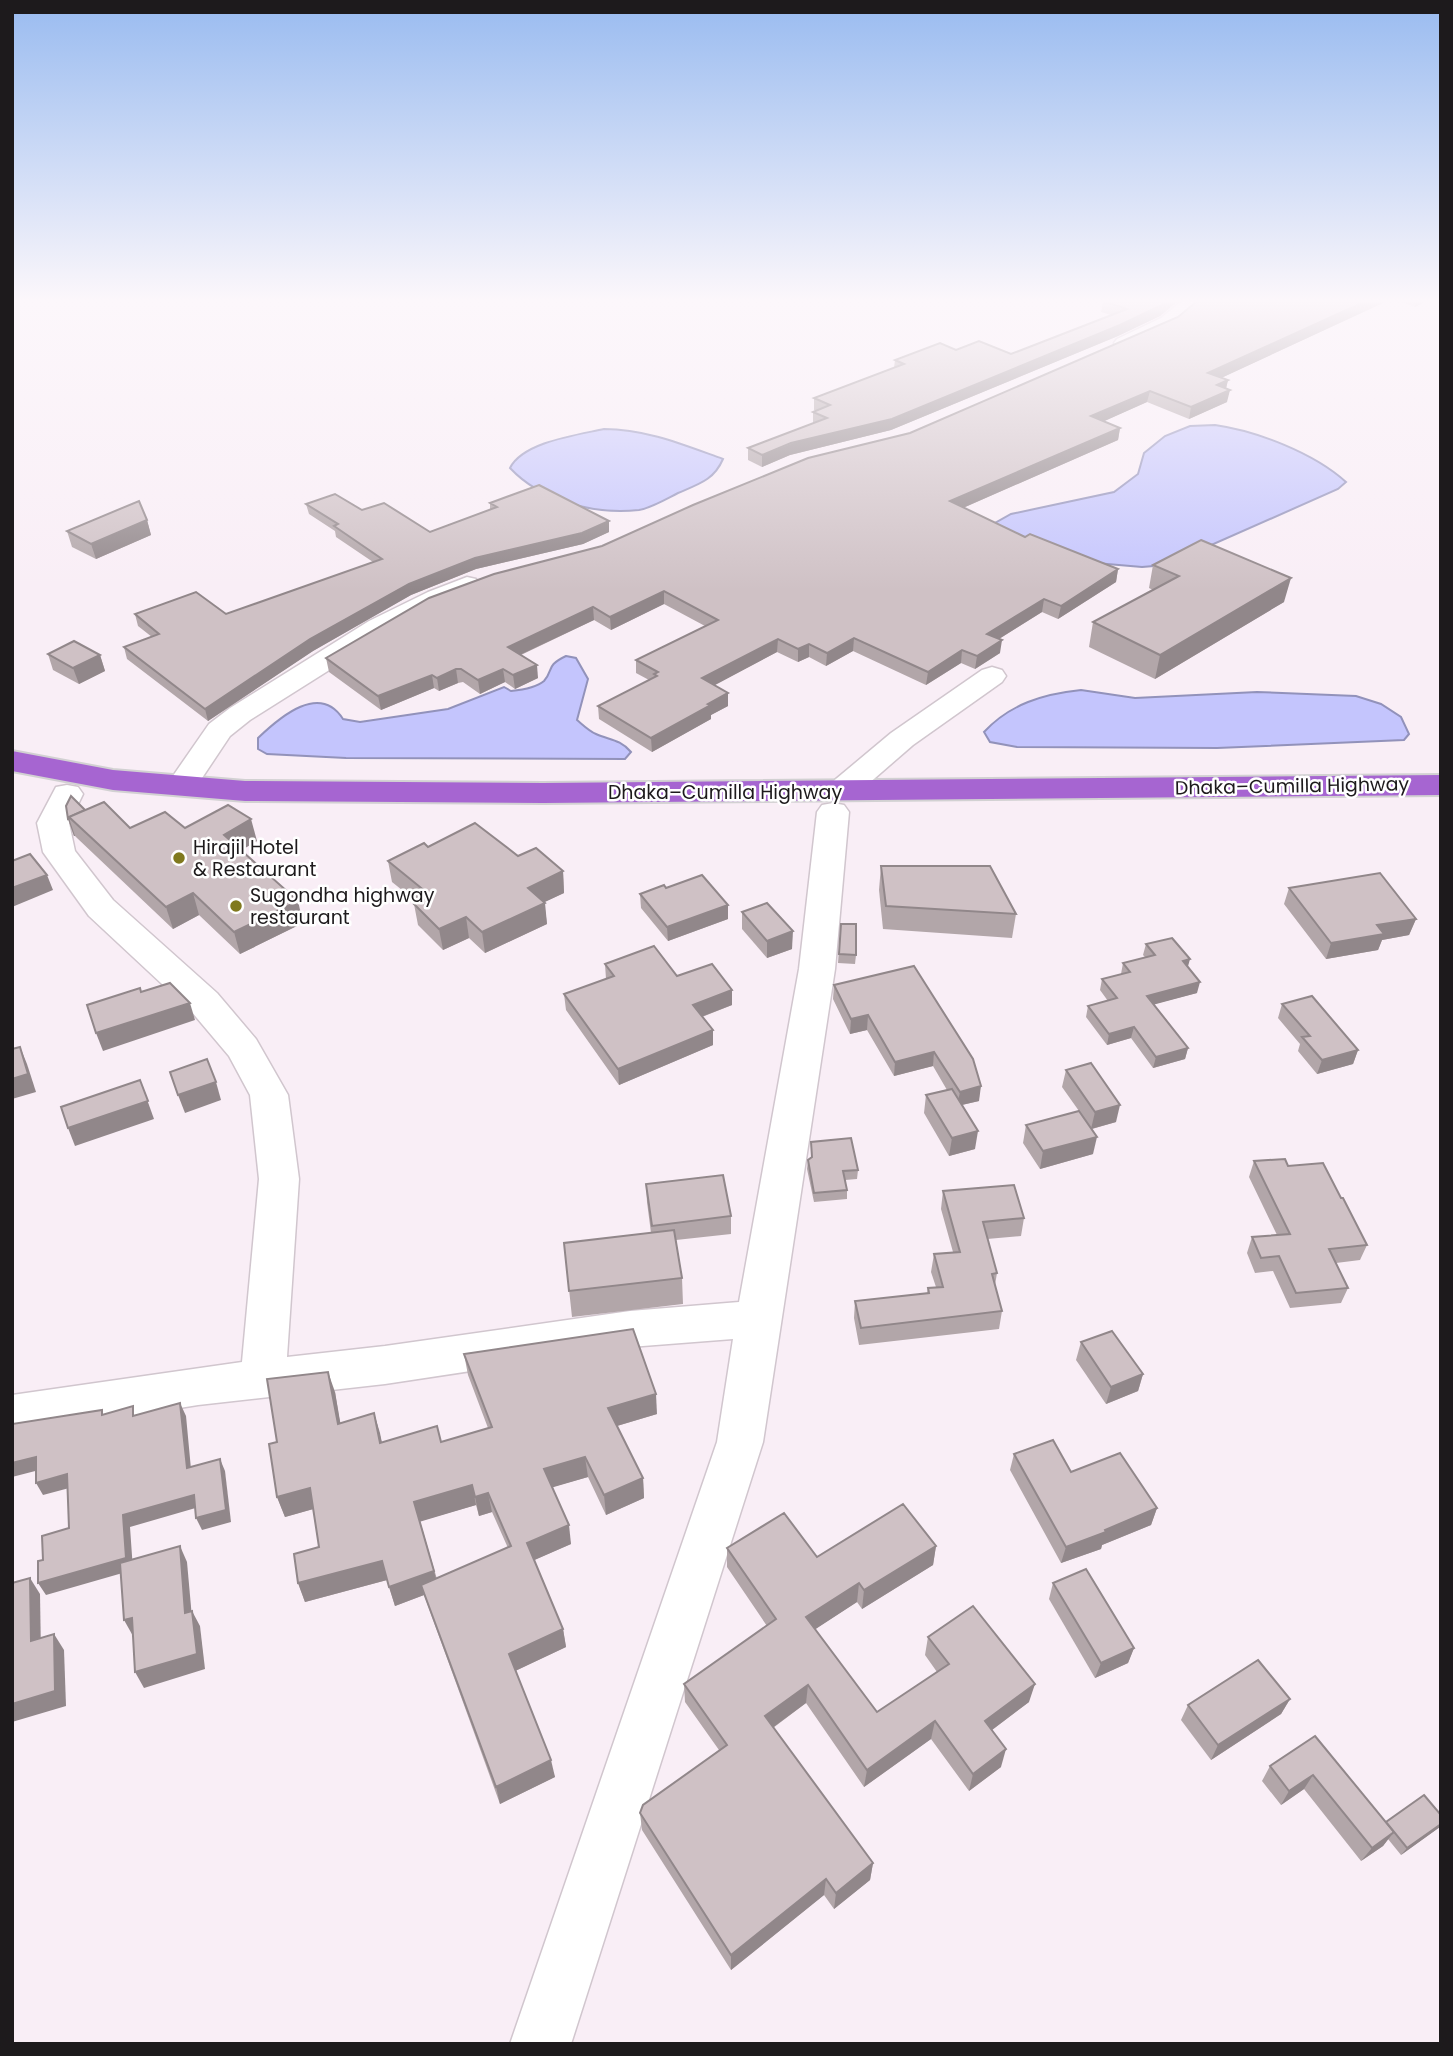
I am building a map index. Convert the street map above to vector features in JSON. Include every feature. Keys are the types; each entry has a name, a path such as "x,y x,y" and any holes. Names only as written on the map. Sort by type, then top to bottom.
{"highway":[{"name":"Dhaka–Cumilla Highway","path":"12,761 113,780 245,791 837,801 1441,805"},
{"name":"Dhaka–Cumilla Highway","path":"12,787 155,805 318,812 1441,785"}],"street":[{"path":"181,786 219,730 261,699 421,603 486,578"},
{"path":"540,2044 740,1442 817,969 837,801 902,739 992,676"},
{"path":"67,794 53,823 58,852 102,908 204,1002 243,1048 269,1095 279,1179 264,1379"},
{"path":"12,1415 630,1329 758,1319"}],"water":[{"path":"1215,425 1249,432 1284,445 1318,462 1346,482 1338,489 1166,565 1142,567 1084,562 1009,536 995,523 1011,514 1114,492 1138,474 1144,453 1165,436 1190,426"},
{"path":"604,429 650,435 723,459 715,472 699,484 648,507 622,511 587,508 553,497 537,489 510,468 517,459 538,446"},
{"path":"566,656 576,658 588,679 577,720 593,733 619,742 627,748 631,752 625,759 346,758 267,754 258,749 258,738 289,713 312,703 334,709 343,719 360,722 448,709 504,687 511,691 537,685 547,677 552,665"},
{"path":"1081,690 1135,698 1257,692 1356,696 1381,704 1401,717 1409,734 1404,740 1217,748 1017,747 990,742 984,732 1016,707 1053,694"}],"building":[{"path":"814,398 943,398 892,419 791,443 762,455 748,448 827,418 813,412 830,405"},
{"path":"991,398 1134,398 1091,416 1120,428 950,501 1025,537 1030,534 1118,569 1061,606 1044,599 987,634 1002,640 977,656 962,650 928,672 854,638 827,653 809,644 798,649 778,639 702,678 728,693 651,738 598,706 657,676 654,674 658,672 636,660 718,620 664,591 610,617 593,607 508,647 537,665 513,675 503,669 478,680 461,669 456,669 437,678 432,675 378,696 326,658 429,598 494,574 602,546 808,458 910,433"},
{"path":"1168,398 1212,398 1191,407"},
{"path":"539,485 609,521 582,533 475,558 409,584 310,639 205,709 124,647 159,634 135,614 196,592 226,614 382,559 334,526 338,524 306,504 335,494 362,510 384,503 430,532 497,507 490,503"},
{"path":"139,501 147,520 91,544 67,531"},
{"path":"1201,540 1291,578 1160,655 1093,622 1179,576 1153,565"},
{"path":"74,641 100,655 73,668 48,654"},
{"path":"71,796 85,810 68,819 66,806"},
{"path":"104,802 130,828 165,812 185,828 228,805 251,819 224,835 298,901 234,932 193,893 166,907 69,817"},
{"path":"475,823 518,856 536,848 563,871 528,888 545,903 482,932 466,917 439,929 414,904 431,896 388,861 424,843 428,847"},
{"path":"30,854 47,875 12,888 12,861"},
{"path":"881,866 990,866 1016,914 886,906"},
{"path":"1380,873 1416,919 1377,925 1384,934 1331,943 1289,888"},
{"path":"702,875 728,905 667,927 640,894 664,885 666,888"},
{"path":"767,903 793,931 767,941 742,912"},
{"path":"841,924 856,924 856,955 839,954"},
{"path":"1172,938 1190,959 1183,961 1200,982 1147,996 1188,1048 1156,1057 1134,1027 1109,1034 1088,1006 1117,998 1102,979 1130,972 1123,963 1155,955 1146,944"},
{"path":"654,946 677,976 712,964 732,990 693,1005 713,1030 618,1069 564,994 614,976 605,964"},
{"path":"914,966 973,1059 981,1086 960,1092 934,1052 895,1062 868,1015 851,1019 834,985"},
{"path":"170,983 190,1003 96,1033 87,1005 140,988 141,992"},
{"path":"1312,996 1358,1050 1322,1060 1302,1037 1310,1036 1282,1004"},
{"path":"20,1047 28,1074 12,1079 12,1049"},
{"path":"207,1059 216,1082 178,1095 170,1072"},
{"path":"1091,1063 1120,1105 1095,1112 1066,1070"},
{"path":"140,1080 148,1101 68,1128 61,1107"},
{"path":"952,1089 978,1131 952,1138 926,1095"},
{"path":"1079,1111 1097,1137 1043,1151 1026,1125"},
{"path":"851,1138 858,1170 843,1171 847,1190 814,1193 808,1160 812,1157 811,1142"},
{"path":"1285,1159 1288,1166 1323,1163 1367,1245 1329,1249 1348,1288 1296,1293 1279,1256 1261,1258 1252,1237 1290,1234 1254,1161"},
{"path":"723,1175 731,1216 652,1226 646,1184"},
{"path":"1014,1185 1024,1218 983,1222 997,1273 992,1274 1002,1311 861,1328 855,1301 929,1293 928,1288 943,1287 934,1254 960,1252 943,1191"},
{"path":"674,1230 682,1278 569,1291 564,1243"},
{"path":"633,1329 656,1394 608,1408 643,1478 604,1495 585,1457 544,1469 569,1525 527,1543 563,1629 509,1654 551,1760 496,1787 421,1585 511,1546 488,1493 475,1497 472,1485 414,1502 434,1571 389,1587 382,1561 298,1583 294,1554 319,1547 310,1488 277,1497 269,1444 277,1442 267,1379 328,1372 338,1424 374,1413 380,1443 437,1426 441,1442 492,1427 464,1354"},
{"path":"1112,1331 1143,1374 1111,1387 1081,1342"},
{"path":"180,1403 187,1468 220,1459 226,1510 196,1518 194,1495 123,1515 126,1558 38,1583 38,1561 43,1560 42,1536 69,1528 67,1474 36,1483 36,1457 12,1463 12,1424 102,1410 102,1415 133,1406 133,1416"},
{"path":"1053,1440 1071,1472 1120,1453 1157,1508 1066,1547 1014,1454"},
{"path":"903,1504 936,1546 864,1590 859,1583 806,1617 877,1712 949,1664 928,1637 973,1606 1035,1684 985,1721 1006,1749 973,1774 935,1721 867,1770 808,1685 765,1716 873,1863 836,1893 826,1879 731,1955 640,1813 643,1805 727,1745 684,1684 776,1619 727,1548 784,1513 817,1557"},
{"path":"180,1546 185,1613 192,1611 197,1654 135,1672 132,1618 124,1620 120,1563"},
{"path":"1086,1569 1134,1648 1101,1663 1053,1583"},
{"path":"30,1578 31,1641 54,1634 55,1691 12,1704 12,1583"},
{"path":"1258,1660 1290,1699 1218,1745 1188,1705"},
{"path":"1315,1736 1394,1832 1372,1848 1313,1775 1289,1791 1270,1766"},
{"path":"1424,1795 1441,1815 1441,1824 1407,1848 1386,1822"}],"place":[{"name":"Hirajil Hotel & Restaurant","path":"179,858"},
{"name":"Sugondha highway restaurant","path":"236,906"}]}
